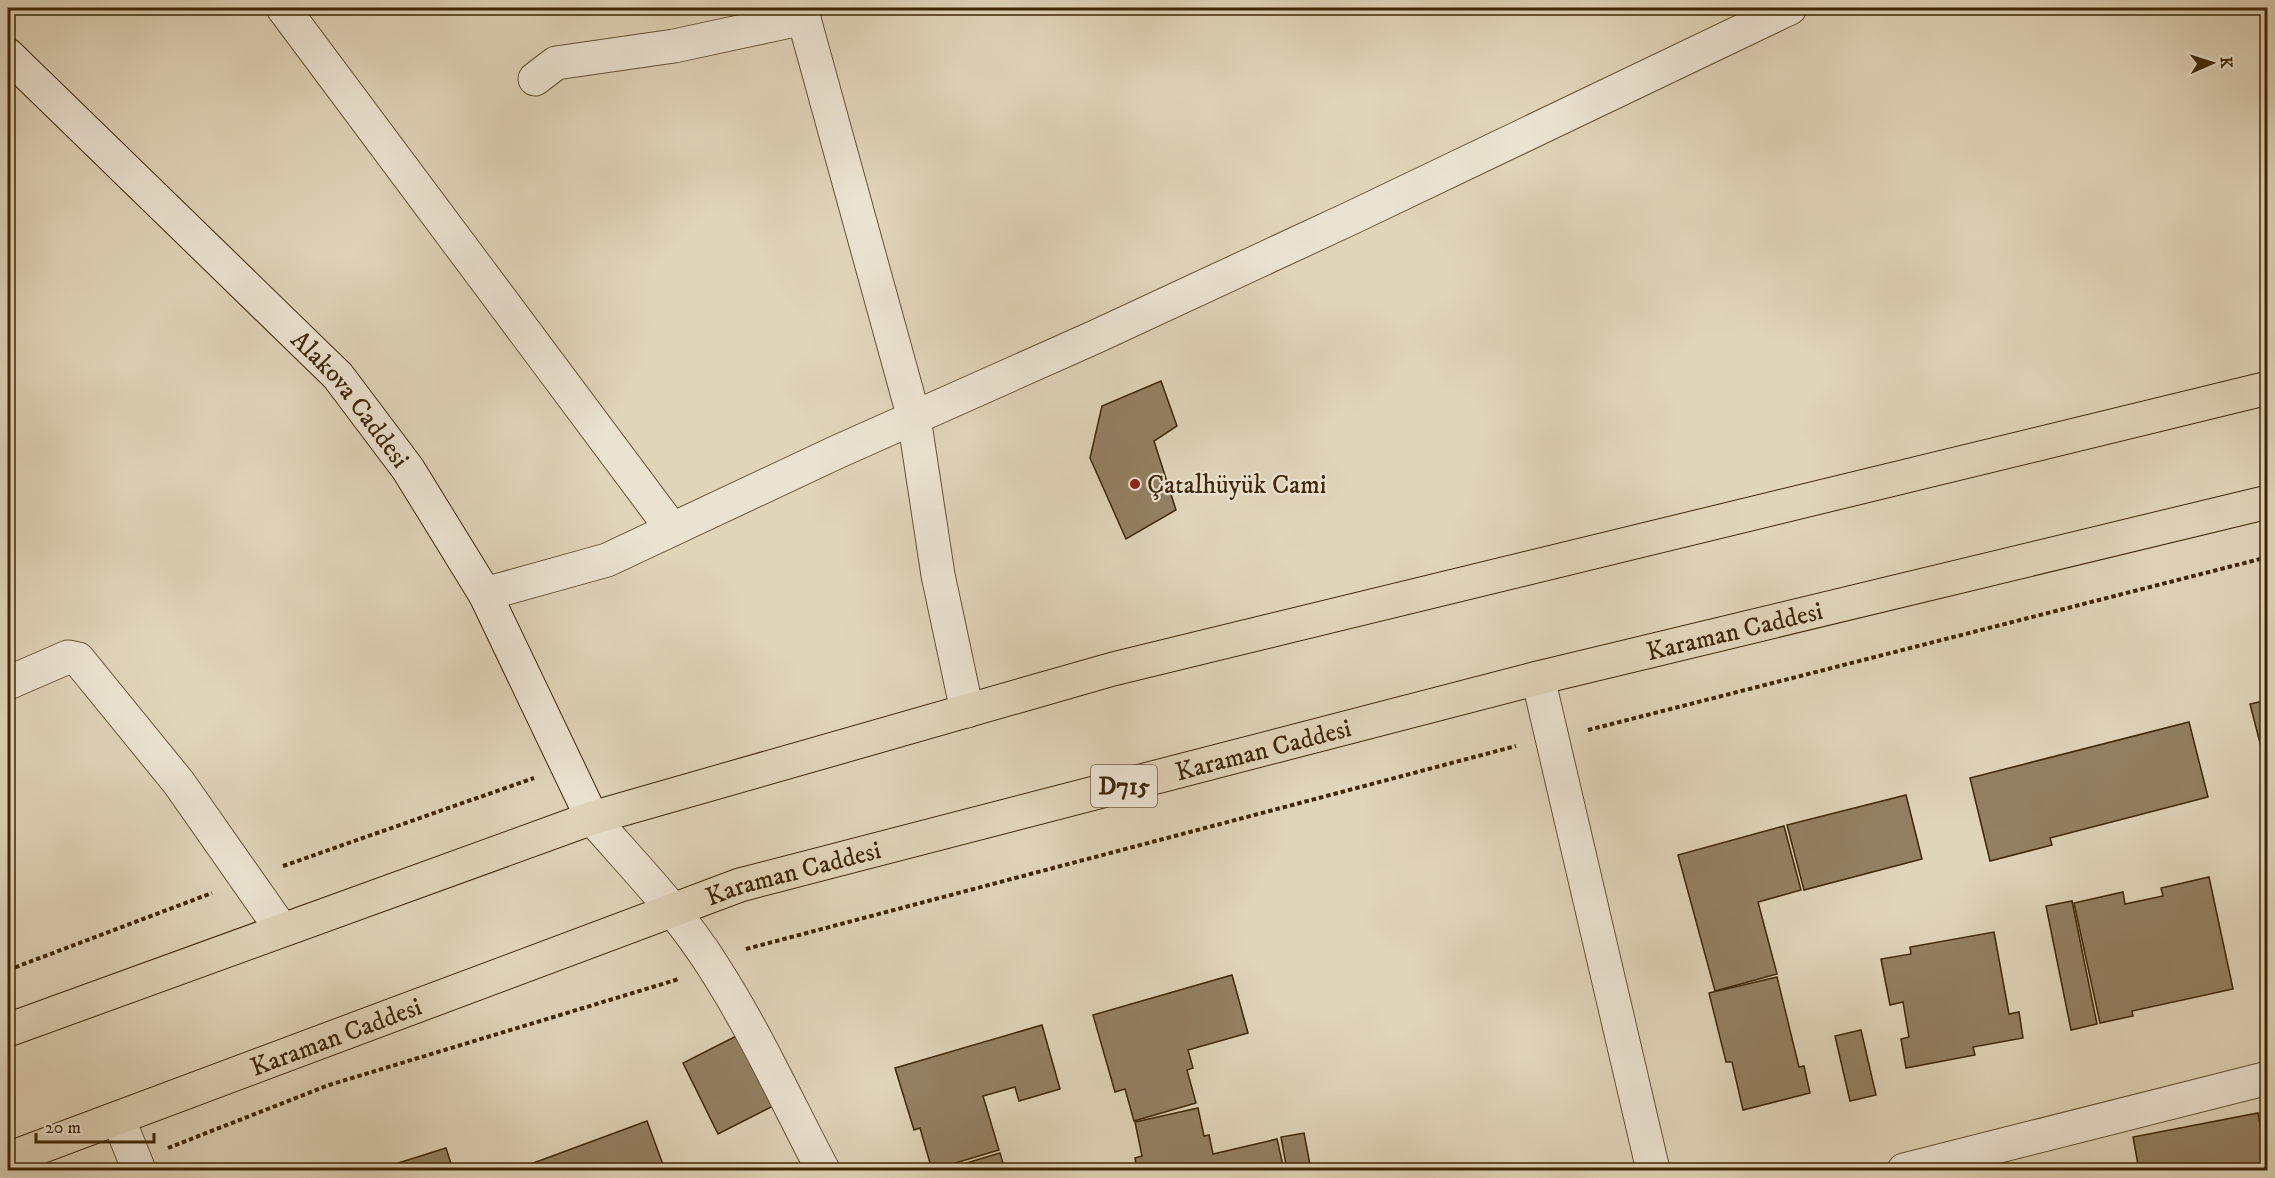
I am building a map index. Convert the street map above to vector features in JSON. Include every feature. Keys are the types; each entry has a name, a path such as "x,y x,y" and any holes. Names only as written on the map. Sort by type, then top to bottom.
{"highway":[{"path":"8,1030 592,818 1113,669 2268,388"},
{"name":"Karaman Caddesi","path":"8,1159 740,885 1538,678 2268,502"}],"street":[{"path":"283,8 672,529"},
{"path":"485,594 607,560 914,418 1095,338 1790,8"},
{"path":"535,79 556,63 674,46 803,13 914,418 938,575 966,711"},
{"name":"Alakova Caddesi","path":"8,55 338,376 408,469 485,594 592,818 674,910 712,964 823,1170"},
{"path":"8,683 68,657 78,659 179,783 282,930"},
{"path":"1538,678 1653,1170"},
{"path":"1904,1170 2268,1078"},
{"path":"118,1118 150,1161"}],"path":[{"path":"1589,730 2268,557"},
{"path":"748,948 1524,744"},
{"path":"277,868 567,766"},
{"path":"8,970 221,890"},
{"path":"150,1161 329,1085 683,978"}],"building":[{"name":"Çatalhüyük Cami","path":"1161,381 1177,426 1154,441 1176,510 1126,539 1090,458 1102,406"},
{"path":"2268,700 2268,774 2250,704"},
{"path":"2189,722 2208,797 2050,838 2052,845 1990,861 1970,778"},
{"path":"1906,795 1922,859 1804,890 1787,825"},
{"path":"1784,826 1801,890 1758,902 1777,974 1715,991 1678,855"},
{"path":"2209,877 2233,989 2132,1011 2133,1016 2100,1023 2074,903 2123,892 2125,904 2163,896 2161,888"},
{"path":"2072,901 2097,1024 2071,1030 2046,906"},
{"path":"1994,932 2009,1014 2019,1012 2023,1038 1973,1047 1975,1055 1906,1068 1901,1039 1909,1037 1903,1002 1890,1005 1881,959 1911,954 1910,947"},
{"path":"1232,975 1248,1033 1188,1050 1193,1068 1187,1070 1196,1103 1134,1121 1125,1089 1115,1092 1093,1015"},
{"path":"1777,977 1799,1067 1804,1066 1810,1093 1743,1110 1732,1062 1726,1062 1709,993"},
{"path":"1042,1025 1060,1089 1019,1101 1015,1087 983,1096 999,1150 932,1170 920,1128 914,1130 895,1068"},
{"path":"748,1030 783,1101 718,1134 683,1063"},
{"path":"1861,1030 1876,1095 1850,1101 1835,1036"},
{"path":"1198,1108 1204,1136 1209,1135 1213,1154 1277,1139 1284,1170 1137,1170 1135,1158 1142,1156 1135,1122"},
{"path":"2258,1113 2268,1170 2139,1170 2133,1137"},
{"path":"647,1121 665,1170 517,1170 517,1169"},
{"path":"1304,1133 1311,1170 1287,1170 1281,1137"},
{"path":"446,1148 453,1170 376,1170"},
{"path":"1000,1153 1005,1170 943,1170"}],"place":[{"name":"Çatalhüyük Cami","path":"1135,484"}]}
